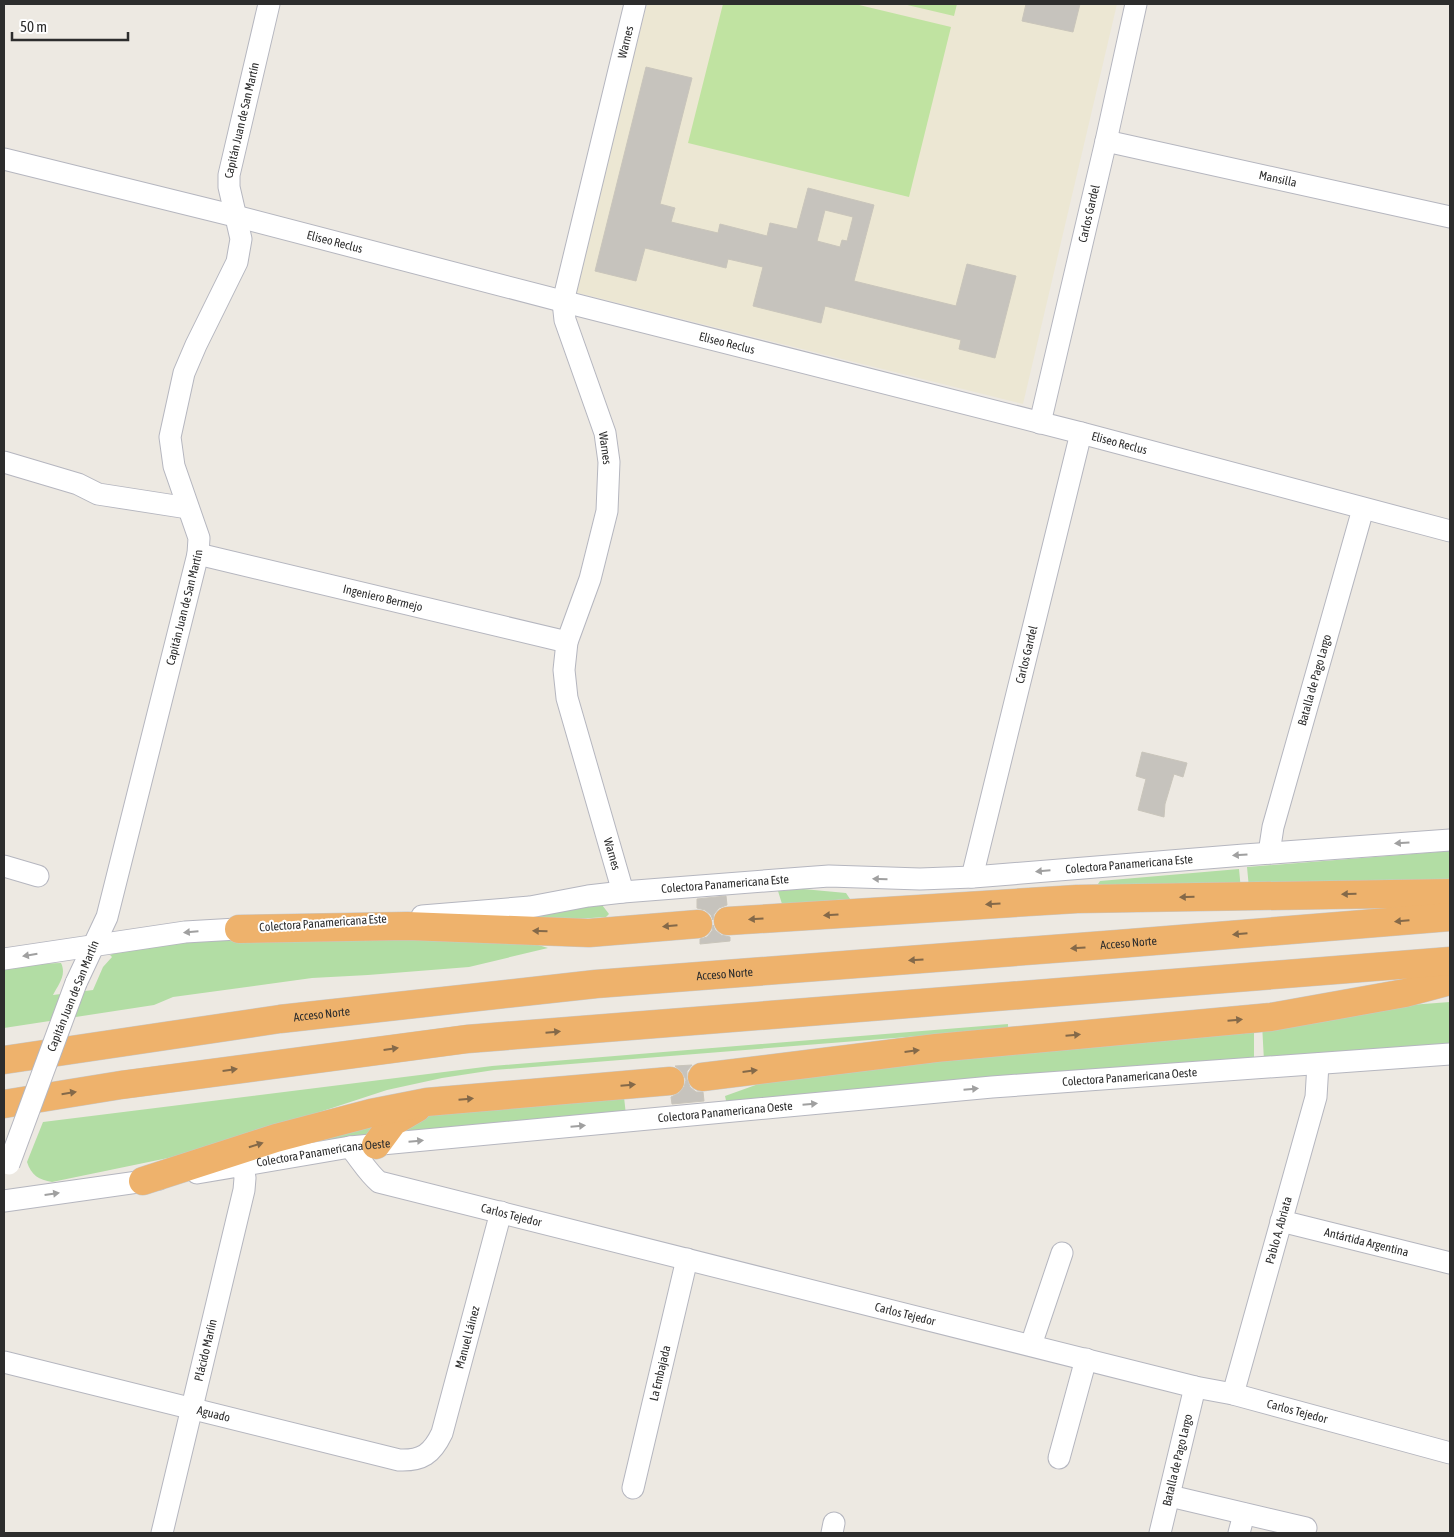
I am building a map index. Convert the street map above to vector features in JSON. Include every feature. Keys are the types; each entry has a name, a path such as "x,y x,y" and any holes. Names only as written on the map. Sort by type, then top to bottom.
{"highway":[{"path":"728,921 1077,899 1450,892"},
{"name":"Acceso Norte","path":"4,1060 280,1019 596,984 1138,943 1450,917"},
{"path":"240,928 406,926 589,933 698,924"},
{"path":"4,1104 140,1083 467,1039 1450,961"},
{"path":"702,1077 936,1048 1271,1017 1405,993 1450,981"},
{"path":"143,1181 276,1138 427,1102 670,1081"},
{"path":"364,1152 393,1122 427,1102"}],"street":[{"name":"Capitán Juan de San Martín","path":"6,1171 76,983 107,917 198,554 199,538 174,466 170,437 184,373 237,262 241,239 229,187 229,174 269,4"},
{"name":"Warnes","path":"623,892 567,698 564,670 567,642 590,579 607,511 609,462 605,434 565,320 563,302 635,4"},
{"name":"Carlos Gardel","path":"1040,424 1136,4"},
{"name":"Mansilla","path":"1106,141 1450,216"},
{"name":"Eliseo Reclus","path":"4,159 235,216 563,302 1081,433 1450,532"},
{"name":"Carlos Gardel","path":"972,877 1081,433"},
{"path":"4,462 78,484 98,494 188,508"},
{"name":"Batalla de Pago Largo","path":"1269,854 1273,827 1363,508"},
{"name":"Ingeniero Bermejo","path":"198,554 567,642"},
{"name":"Colectora Panamericana Este","path":"4,959 185,932 502,910 623,892 829,876 879,879 972,877 1450,840"},
{"path":"4,866 38,876"},
{"name":"Colectora Panamericana Oeste","path":"4,1201 243,1166 364,1152 992,1087 1450,1054"},
{"name":"Pablo A. Abriata","path":"1233,1394 1316,1097 1318,1064"},
{"name":"Carlos Tejedor","path":"364,1152 371,1175 379,1182 1195,1387 1233,1394 1450,1453"},
{"name":"Plácido Maríin","path":"162,1533 244,1190 243,1166"},
{"name":"Manuel Láinez","path":"424,1456 436,1445 442,1433 500,1212"},
{"name":"Antártida Argentina","path":"1281,1221 1450,1263"},
{"path":"1032,1345 1062,1253"},
{"name":"La Embajada","path":"633,1488 687,1259"},
{"path":"1060,1458 1086,1359"},
{"name":"Aguado","path":"4,1362 398,1460 412,1460 424,1456"},
{"name":"Batalla de Pago Largo","path":"1160,1533 1195,1387"},
{"path":"1170,1496 1242,1524 1306,1528"}],"shaded area":[{"path":"647,4 1117,4 1023,404 574,292"}],"green space":[{"path":"723,4 855,4 951,27 909,197 688,143"},
{"path":"903,4 957,4 954,16"},
{"path":"1450,851 1450,880 1249,888 1247,867"},
{"path":"1239,869 1241,890 1141,888 1098,884 1100,881"},
{"path":"803,889 846,893 850,899 782,904 778,891"},
{"path":"599,901 609,914 606,917 499,924"},
{"path":"456,934 535,944 548,948 469,967 312,978 173,997 154,1005 4,1028 4,969 34,964 61,963 63,967 62,976 53,995 93,990 103,967 112,957 110,955 176,941"},
{"path":"1450,1002 1450,1045 1264,1061 1262,1024 1383,1007"},
{"path":"1254,1023 1254,1061 727,1105 725,1096 775,1078"},
{"path":"1008,1024 1008,1029 494,1070 442,1078 387,1090 197,1152 52,1182 36,1176 27,1162 43,1122 492,1066"},
{"path":"624,1097 626,1115 393,1133 409,1118 443,1110"},
{"path":"383,1122 370,1139 299,1146"}],"building":[{"path":"1026,4 1080,4 1073,32 1022,21"},
{"path":"646,67 692,78 660,204 675,208 671,222 718,233 720,224 767,236 770,223 797,229 808,188 874,205 854,281 956,306 967,264 1016,276 995,358 959,349 961,340 825,306 821,323 753,306 763,267 728,259 726,268 645,248 636,281 595,271","holes":["825,210 853,217 847,241 842,240 840,247 817,241"]},
{"path":"1142,752 1187,763 1183,777 1174,774 1165,804 1164,817 1138,810 1146,779 1136,776"},
{"path":"726,896 727,905 719,908 714,914 713,920 711,915 705,910 697,908 697,899"},
{"path":"713,925 715,930 721,935 730,937 730,941 700,944 700,939 707,937 712,931"},
{"path":"692,1065 687,1071 687,1079 690,1087 696,1092 703,1092 704,1101 672,1104 671,1097 679,1093 684,1087 686,1080 682,1072 675,1066"}]}
